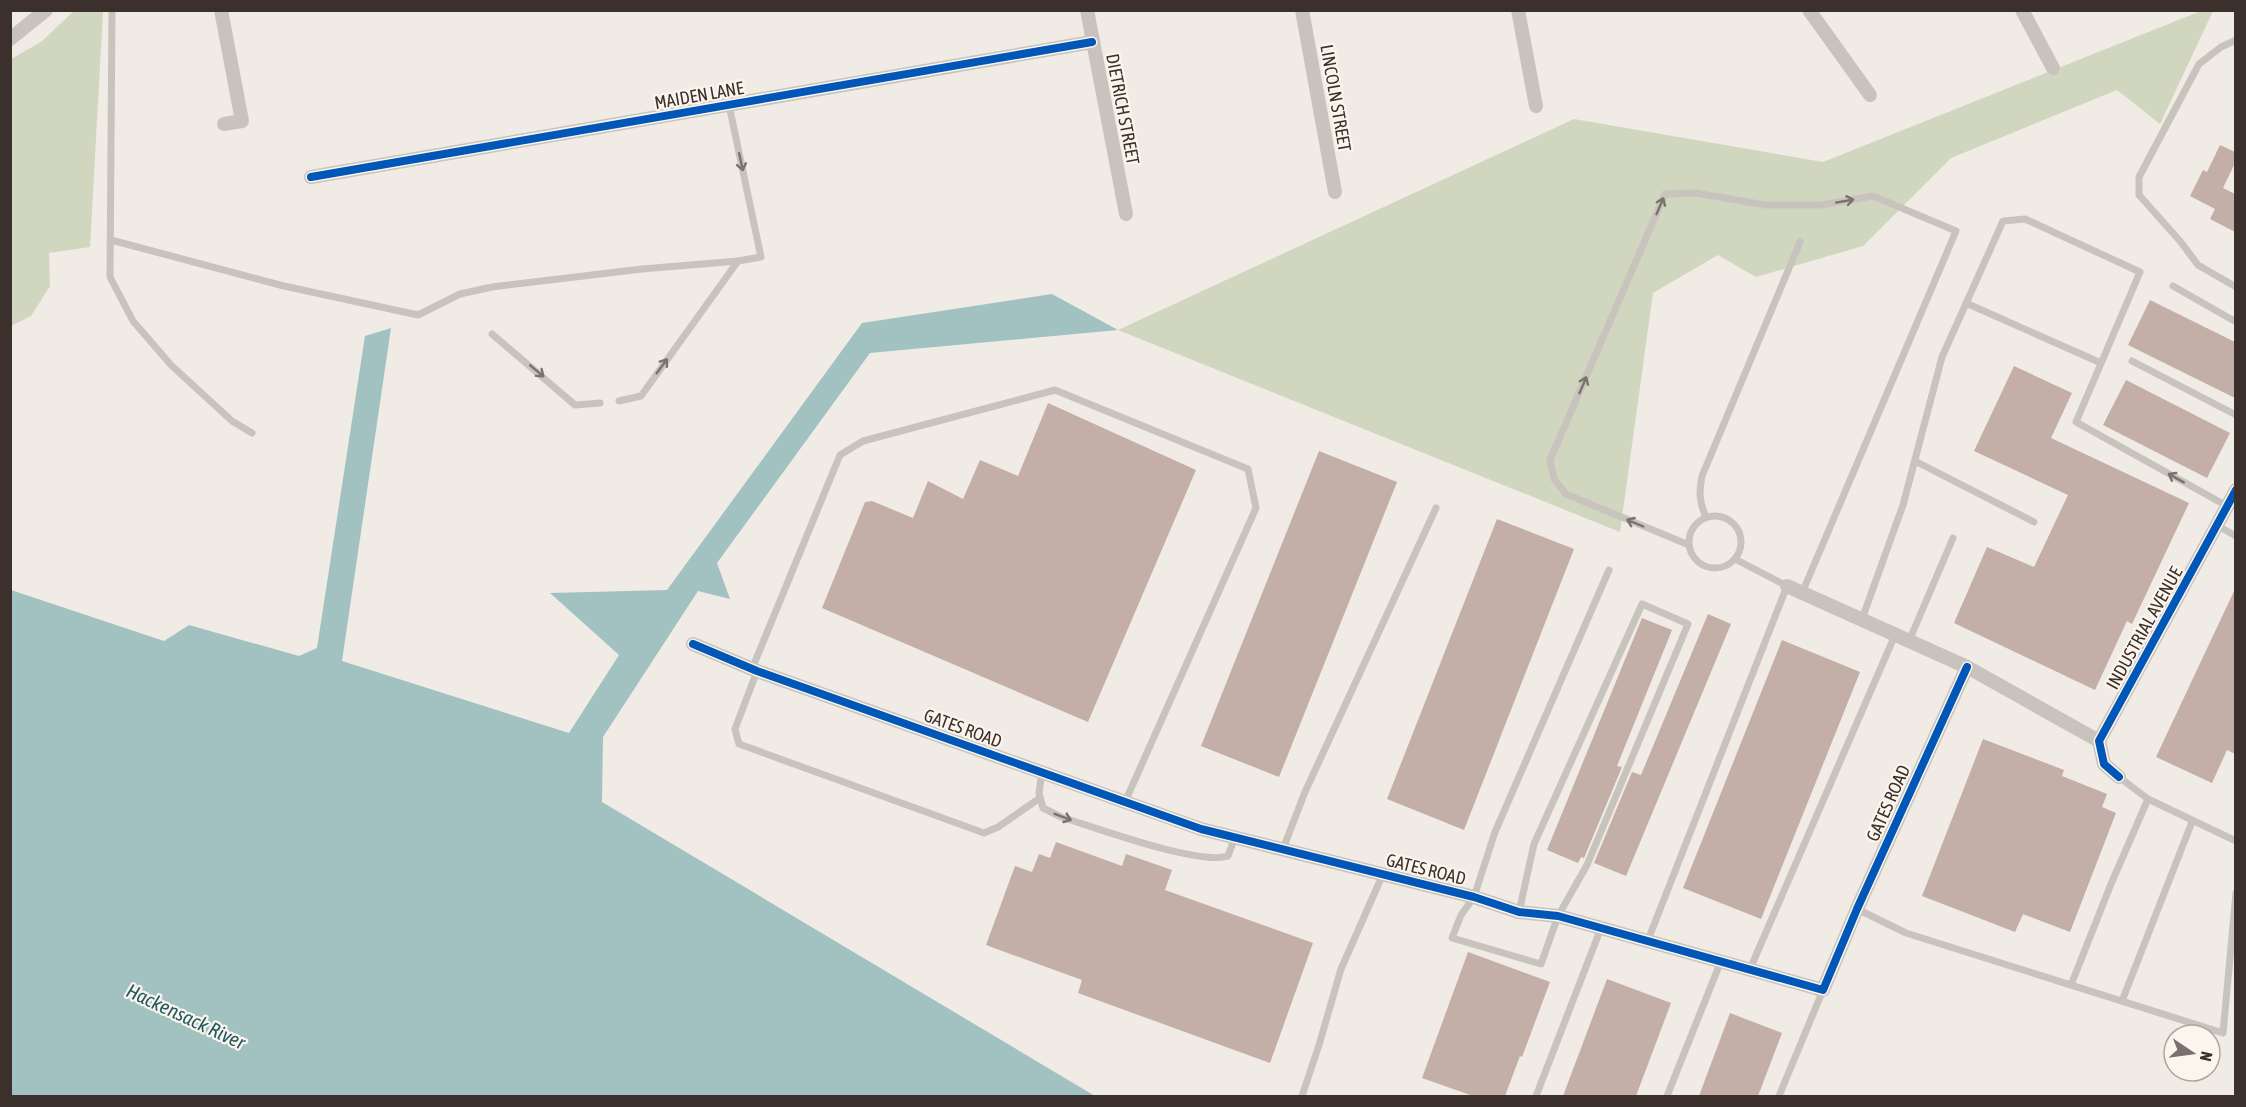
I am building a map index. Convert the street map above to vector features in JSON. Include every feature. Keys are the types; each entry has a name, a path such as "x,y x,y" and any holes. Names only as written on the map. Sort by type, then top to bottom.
{"street":[{"path":"10,39 46,10"},
{"path":"221,10 242,121 224,124"},
{"name":"DIETRICH STREET","path":"1087,10 1126,214"},
{"name":"LINCOLN STREET","path":"1302,10 1335,192"},
{"path":"1518,10 1536,106"},
{"path":"1809,10 1870,94"},
{"path":"2022,10 2054,68"},
{"name":"MAIDEN LANE","path":"311,177 1092,42"},
{"name":"INDUSTRIAL AVENUE","path":"2099,741 2235,490"},
{"path":"1787,586 1967,667 2099,741 2104,764 2119,777"},
{"name":"GATES ROAD","path":"693,644 754,670 1201,829 1474,897 1520,912 1558,916 1823,990 1857,909 1967,667"}],"lane":[{"path":"112,10 110,277 133,321 171,365 232,422 252,433"},
{"path":"2235,40 2199,64 2139,177 2139,195 2198,265 2235,287"},
{"path":"111,240 284,286 418,315 460,294 492,287 761,257 729,105"},
{"path":"1689,545 1566,494 1554,479 1550,460 1665,194 1696,193 1765,206 1821,205 1873,196 1884,200 1956,231 1802,593"},
{"path":"1862,620 1903,505 1942,357 2003,221 2025,219 2140,272 2076,422 2227,506"},
{"path":"1706,517 1701,507 1699,492 1702,476 1800,242"},
{"path":"619,401 641,396 738,261"},
{"path":"2174,286 2235,322"},
{"path":"1966,303 2101,363"},
{"path":"492,334 575,405 600,403"},
{"path":"2132,361 2235,415"},
{"path":"1040,798 998,827 984,833 739,744 735,729 754,670 840,455 863,441 1055,390 1248,469 1256,508 1125,802"},
{"path":"1915,461 2034,522"},
{"path":"1283,849 1305,792 1436,508"},
{"path":"1723,516 1737,526 1742,543 1736,559 1721,568 1703,566 1691,554 1689,545 1693,528 1698,521 1706,517 1723,516"},
{"path":"2216,525 2235,536"},
{"path":"1909,641 1953,538"},
{"path":"1648,940 1787,586 1736,559"},
{"path":"1520,912 1534,844 1642,604 1688,624 1587,865 1558,916 1541,964 1452,938 1461,915 1474,897 1495,832 1609,570"},
{"path":"1750,969 1895,635"},
{"path":"1042,772 1040,798 1043,808 1061,817 1179,853 1222,858 1228,856 1235,837"},
{"path":"2119,777 2148,799 2235,841"},
{"path":"2071,985 2148,799"},
{"path":"2122,1001 2192,822"},
{"path":"1302,1096 1341,969 1383,874"},
{"path":"1857,909 1906,933 2223,1033 2235,893"},
{"path":"1536,1096 1601,928"},
{"path":"1667,1096 1721,961"},
{"path":"1779,1096 1823,990"}],"green space":[{"path":"75,10 103,11 90,247 49,253 50,286 31,316 11,326 11,59 41,42"},
{"path":"2201,11 2213,11 2160,124 2117,90 1951,158 1863,246 1756,277 1718,255 1653,293 1620,532 1118,330 1574,119 1823,162"}],"water":[{"name":"Hackensack River","path":"1052,294 1118,330 870,353 717,563 730,599 698,591 603,737 602,802 1095,1096 11,1096 11,590 164,641 189,625 299,656 317,648 365,336 391,328 342,661 569,733 619,655 550,593 667,590 862,323"}],"building":[{"path":"2220,145 2235,152 2235,163 2223,188 2235,194 2235,232 2210,219 2215,209 2190,196 2203,170 2207,172"},
{"path":"2150,300 2235,342 2235,398 2128,345"},
{"path":"2014,366 2072,393 2051,438 2189,503 2132,624 2127,621 2095,690 1954,623 1987,547 2034,567 2068,495 1974,451"},
{"path":"2126,380 2230,433 2207,478 2103,425"},
{"path":"1048,403 1196,470 1088,722 822,608 865,502 872,501 913,518 928,481 963,499 980,460 1018,476"},
{"path":"1319,451 1397,482 1279,777 1201,746"},
{"path":"1497,519 1574,549 1464,830 1387,799"},
{"path":"2235,589 2235,754 2227,750 2212,783 2156,757"},
{"path":"1708,614 1731,624 1626,876 1594,863 1632,772 1641,775"},
{"path":"1642,618 1672,630 1617,766 1622,767 1584,858 1581,857 1578,863 1547,850"},
{"path":"1782,640 1860,672 1761,919 1683,888"},
{"path":"1983,739 2064,770 2062,776 2107,794 2102,807 2116,813 2070,932 2023,914 2015,932 1922,896"},
{"path":"1056,842 1122,866 1126,854 1172,870 1165,890 1313,943 1270,1063 1078,993 1082,980 986,945 1015,866 1032,872 1039,854 1050,858"},
{"path":"1468,952 1550,982 1505,1096 1473,1096 1422,1078"},
{"path":"1607,979 1671,1003 1636,1096 1563,1096"},
{"path":"1730,1013 1782,1033 1758,1096 1699,1096"}],"cycle path":[{"path":"311,177 1092,42"},
{"path":"2119,777 2104,764 2099,741 2236,490"},
{"path":"693,644 757,671 1201,829 1474,897 1519,912 1558,916 1823,990 1857,909 1967,667"}]}
